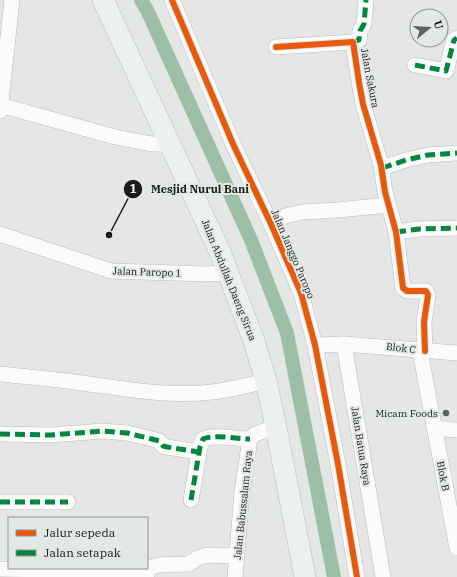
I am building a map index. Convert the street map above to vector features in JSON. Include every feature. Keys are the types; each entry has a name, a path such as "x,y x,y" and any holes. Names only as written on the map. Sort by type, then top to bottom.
{"main road":[{"name":"Jalan Abdullah Daeng Sirua","path":"103,0 214,240 254,341 266,381 276,427 305,577"}],"street":[{"path":"12,0 0,107 115,137 152,144 169,144"},
{"name":"Jalan Janggo Paropo","path":"172,0 233,144 271,224 301,293 315,345 338,464 357,577"},
{"path":"353,42 360,40 360,32 364,24 366,0"},
{"path":"415,65 446,71 454,40 457,38"},
{"name":"Jalan Sakura","path":"276,46 353,42 358,82 382,168 388,205 396,232"},
{"path":"382,168 428,155 457,153"},
{"path":"271,224 285,216 302,212 388,205"},
{"path":"396,232 419,229 457,228"},
{"name":"Blok B","path":"396,232 403,288 407,291 426,291 428,295 422,351 434,428 457,548"},
{"name":"Jalan Paropo 1","path":"0,234 111,271 207,274 228,273"},
{"path":"315,345 344,344"},
{"name":"Blok C","path":"344,344 388,346 422,351 457,353"},
{"name":"Jalan Batua Raya","path":"344,344 383,577"},
{"path":"0,374 80,382 144,392 172,393 211,392 266,381"},
{"name":"Jalan Babussalam Raya","path":"235,577 242,492 250,439 255,434 276,427"},
{"path":"434,428 457,430"},
{"path":"0,434 51,435 103,431 127,433 159,441 163,446 199,452"},
{"path":"191,500 202,441 208,437 250,439"},
{"path":"0,502 68,502"},
{"path":"146,577 148,570 154,566 186,564 206,555 236,556"},
{"path":"0,569 59,571 142,577"}],"waterway":[{"path":"141,0 148,12 251,240 287,333 334,577"}],"marked path":[{"path":"353,42 359,40 360,31 364,24 366,0"},
{"path":"415,65 446,71 454,40 457,38"},
{"path":"382,168 428,155 457,153"},
{"path":"396,232 419,229 457,228"},
{"path":"0,434 51,435 103,431 127,433 159,441 163,446 199,452"},
{"path":"191,500 200,447 203,439 213,437 250,439"},
{"path":"0,502 68,502"}],"cycle path":[{"path":"172,0 233,144 271,224 301,293 315,345 338,464 357,577"},
{"path":"276,47 353,42 363,104 381,165 385,192 396,232 403,288 407,291 426,291 428,295 424,322 425,351"}],"place":[{"name":"Mesjid Nurul Bani","path":"109,235"},
{"name":"Micam Foods","path":"446,413"}]}
